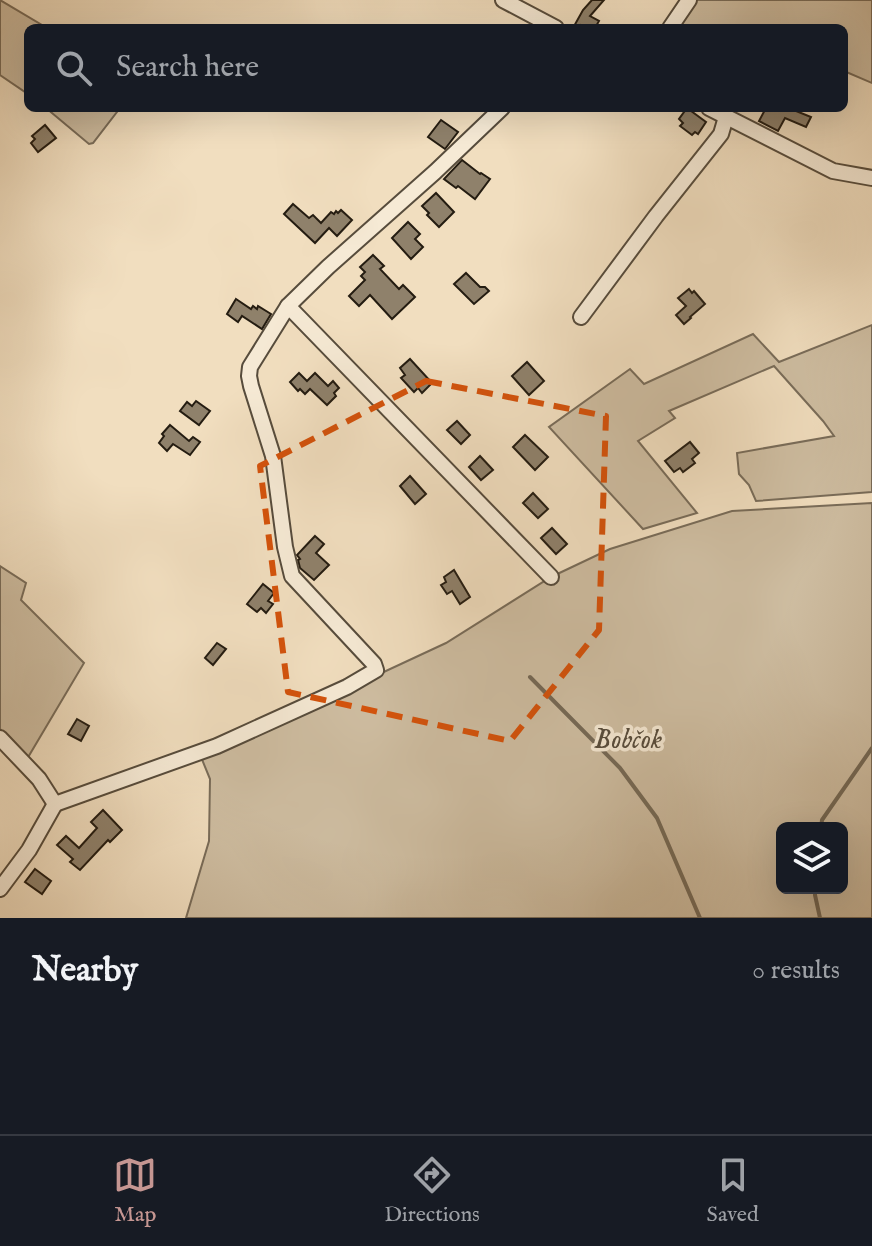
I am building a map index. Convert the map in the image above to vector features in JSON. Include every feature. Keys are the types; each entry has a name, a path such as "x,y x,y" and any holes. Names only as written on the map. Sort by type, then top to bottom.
{"street":[{"path":"503,0 548,24"},
{"path":"673,24 689,0"},
{"path":"0,889 29,850 55,804 217,746 347,687 376,670 374,664 292,576 273,456 249,376 250,367 288,306 498,112"},
{"path":"717,112 833,171 872,178"},
{"path":"581,317 721,134 726,117"},
{"path":"288,306 551,577"},
{"path":"0,738 39,779 55,804"}],"highlighted area":[{"path":"426,381 606,416 599,630 510,741 288,692 260,466"}],"green space":[{"path":"0,0 40,24 24,24 24,91 0,75"},
{"path":"696,0 872,0 872,83 848,73 848,24 681,24"},
{"path":"51,112 117,112 89,144"},
{"path":"872,325 872,492 756,501 749,485 739,474 737,453 834,436 774,366 669,411 675,418 638,441 697,513 643,529 549,427 630,369 644,384 753,334 779,362"},
{"name":"Bobčok","path":"872,503 872,918 186,918 209,841 210,779 201,757 446,643 551,577 610,549 732,511"},
{"path":"0,566 26,583 21,600 84,663 27,759 0,729"}],"building":[{"path":"592,0 604,0 590,16 599,21 597,24 575,24"},
{"path":"684,112 692,112 706,122 698,134 695,132 692,135 680,126 683,123 679,119"},
{"path":"764,112 798,112 811,117 806,127 785,118 778,131 759,121"},
{"path":"441,120 458,132 445,149 428,137"},
{"path":"45,125 56,138 38,152 31,143 35,139 32,136"},
{"path":"462,160 490,179 475,199 444,179"},
{"path":"436,193 454,212 439,227 422,206"},
{"path":"293,204 309,218 313,215 321,223 331,212 334,214 341,210 352,220 337,236 329,228 315,243 284,214"},
{"path":"408,222 420,234 415,239 423,247 411,259 392,238"},
{"path":"373,255 384,266 380,269 399,289 403,285 415,297 392,319 370,295 359,306 349,296 365,280 361,276 365,272 360,267"},
{"path":"466,273 489,291 474,304 454,284"},
{"path":"689,289 705,304 684,324 676,315 686,306 678,298"},
{"path":"236,299 251,309 258,306 271,314 262,329 242,316 238,322 227,314"},
{"path":"410,359 432,383 422,393 418,388 414,392 401,378 405,375 400,368"},
{"path":"527,362 544,381 529,395 512,376"},
{"path":"299,373 307,381 315,373 328,386 333,381 339,388 334,393 336,396 327,405 310,389 305,394 300,389 298,391 290,382"},
{"path":"196,401 210,411 199,425 180,411 187,402 192,406"},
{"path":"457,421 470,435 461,444 447,430"},
{"path":"170,425 189,441 193,437 200,442 190,455 173,444 167,451 159,443"},
{"path":"525,435 548,457 535,470 513,447"},
{"path":"690,442 699,453 692,459 695,463 683,472 680,468 674,472 665,461"},
{"path":"480,456 493,470 481,480 469,467"},
{"path":"410,476 426,494 415,504 400,486"},
{"path":"533,493 548,509 538,518 523,503"},
{"path":"552,528 567,544 556,554 541,538"},
{"path":"315,536 324,544 316,553 329,565 314,580 300,568 297,555"},
{"path":"454,570 470,597 460,604 452,591 447,594 441,585 446,582 444,577"},
{"path":"263,584 274,593 268,601 273,604 266,613 261,608 257,612 247,604"},
{"path":"217,643 226,649 213,665 205,658"},
{"path":"77,719 89,726 81,741 68,734"},
{"path":"103,810 122,830 110,842 108,840 80,870 57,845 66,836 79,848 97,828 91,822"},
{"path":"35,869 51,881 42,894 25,882"}],"waterway":[{"path":"530,677 620,768 657,818 700,918"},
{"path":"822,822 872,748"},
{"path":"815,894 820,918"}]}
